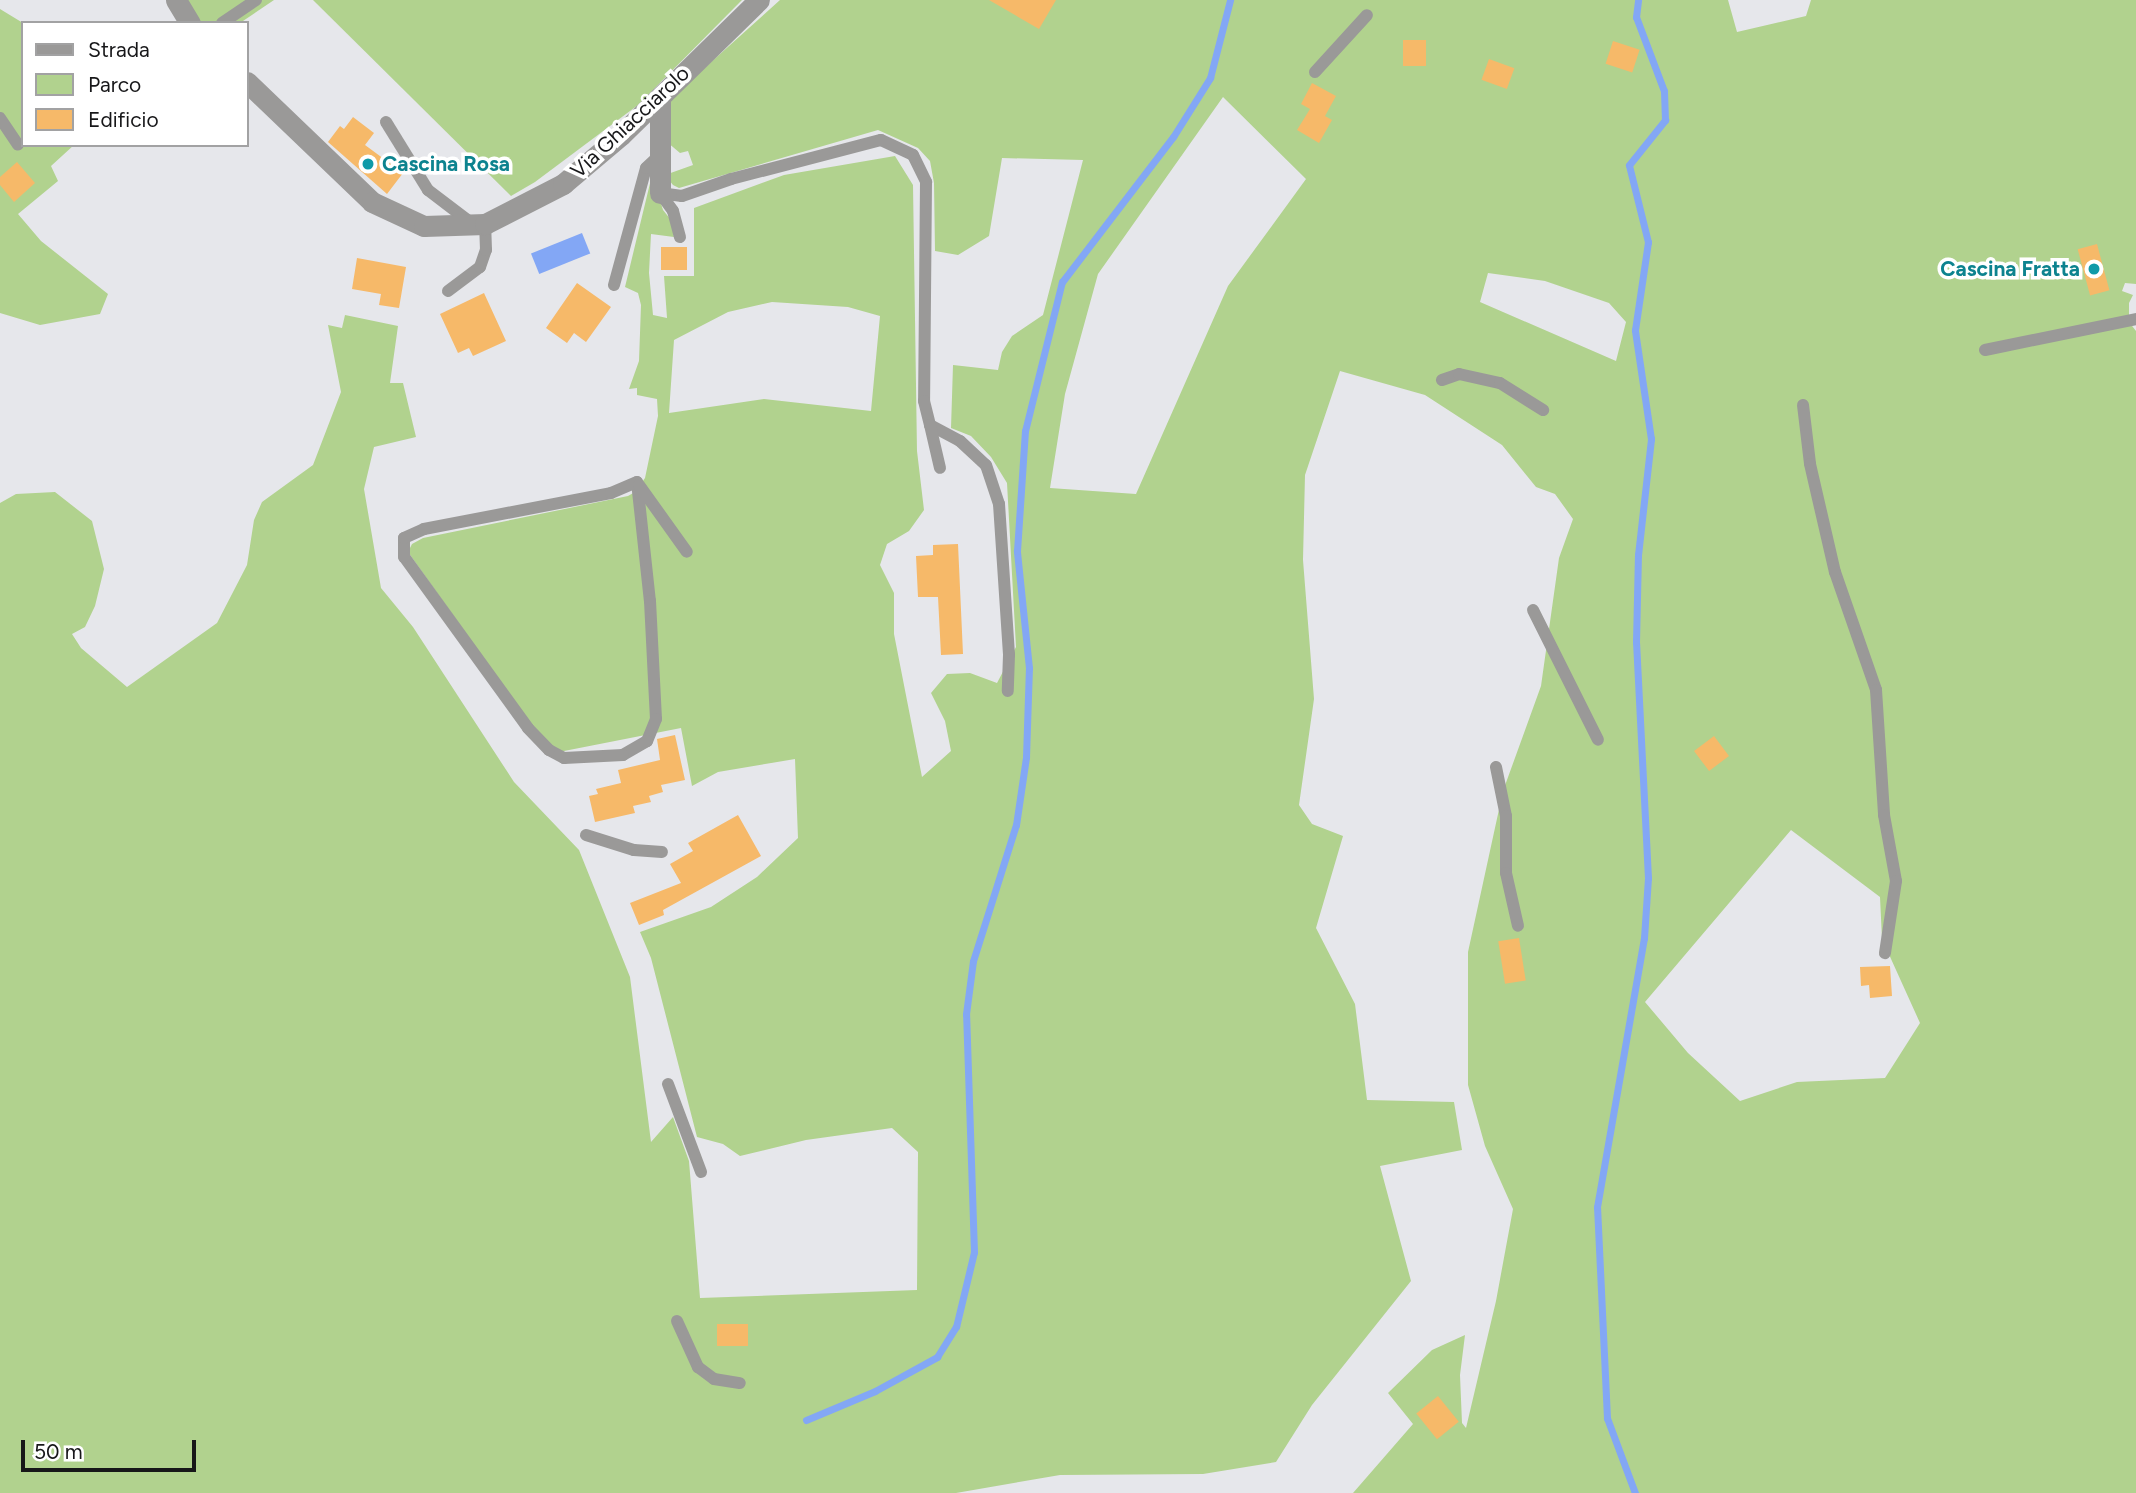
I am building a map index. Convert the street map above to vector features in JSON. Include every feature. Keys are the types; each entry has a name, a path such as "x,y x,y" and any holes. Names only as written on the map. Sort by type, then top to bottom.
{"street":[{"path":"176,0 189,21"},
{"name":"Via Ghiacciarolo","path":"248,83 372,202 424,226 479,224 563,184 660,97 759,0"},
{"path":"660,97 660,193"}],"lane":[{"path":"225,21 256,0"},
{"path":"1315,72 1367,15"},
{"path":"0,118 18,145"},
{"path":"386,122 428,190 479,224 486,250 480,267 448,291"},
{"path":"660,193 682,196 731,179 881,140 913,155 926,182 922,344 924,401 940,468"},
{"path":"614,285 643,177 646,169 659,156"},
{"path":"660,193 673,211 680,237"},
{"path":"1985,349 2136,319"},
{"path":"1442,380 1459,374 1500,383 1543,410"},
{"path":"1803,405 1810,464 1835,572 1876,690 1884,814 1896,881 1885,953"},
{"path":"930,425 960,441 986,465 999,504 1009,655 1008,691"},
{"path":"636,482 650,601 656,719 647,741 623,755 564,758 549,750 528,728 404,557 404,538 424,529 611,493 636,482"},
{"path":"636,482 687,552"},
{"path":"1533,610 1598,740"},
{"path":"1496,767 1506,816 1506,873 1518,926"},
{"path":"586,835 634,850 662,852"},
{"path":"668,1084 701,1172"},
{"path":"677,1321 698,1367 713,1379 740,1383"}],"green space":[{"path":"185,0 274,0 243,21 200,21"},
{"path":"313,0 742,0 638,105 535,182 511,196"},
{"path":"780,0 1728,0 1737,32 1806,16 1811,0 2136,0 2136,284 2125,283 2122,291 2133,295 2129,303 2129,322 2136,331 2136,1493 1353,1493 1413,1424 1388,1393 1432,1350 1465,1335 1460,1375 1462,1423 1466,1428 1496,1301 1513,1209 1485,1146 1468,1085 1468,952 1503,791 1541,686 1559,558 1573,519 1555,494 1536,487 1502,445 1425,395 1340,371 1305,475 1303,560 1314,699 1299,805 1312,824 1343,836 1316,928 1355,1004 1367,1100 1454,1102 1462,1150 1380,1166 1411,1281 1312,1405 1276,1462 1203,1474 1060,1475 956,1493 0,1493 0,503 16,494 55,492 92,521 104,569 95,606 85,627 72,634 81,648 127,687 217,623 247,565 254,520 262,502 313,465 341,392 328,325 342,328 345,315 398,326 390,383 403,383 416,437 374,447 364,489 381,588 413,627 514,782 579,850 630,977 651,1142 673,1117 689,1161 700,1298 917,1290 918,1152 892,1128 806,1140 740,1156 723,1144 697,1137 651,958 640,932 711,907 757,877 798,838 795,759 718,772 692,786 681,728 559,752 532,726 408,552 412,544 423,538 628,496 635,492 645,478 658,416 657,399 637,395 637,388 629,389 639,361 641,305 638,293 625,287 652,175 663,210 671,220 674,237 651,234 649,273 653,315 667,318 664,276 694,276 694,208 784,175 895,156 913,185 917,451 924,510 909,531 887,544 880,565 894,593 894,634 922,777 951,751 945,721 931,693 947,674 970,673 997,683 1016,647 1007,483 991,457 971,436 951,428 953,365 998,370 1002,352 1012,336 1043,315 1083,160 1002,158 989,236 958,255 935,251 934,183 930,161 918,148 878,130 679,188 665,175 693,165 688,151 680,153 667,142 670,99","holes":["1223,97 1306,179 1228,286 1136,494 1050,488 1065,394 1098,274","1488,273 1545,281 1609,303 1626,322 1616,361 1480,302","772,302 848,307 880,316 871,411 764,399 669,413 674,340 728,312","1791,830 1880,897 1882,939 1920,1023 1885,1078 1797,1082 1740,1101 1688,1053 1645,1002"]},
{"path":"0,9 21,22 21,147 72,147 51,166 58,181 18,214 41,241 108,294 100,314 40,325 0,313"}],"water":[{"path":"582,233 590,253 539,274 531,254"}],"building":[{"path":"989,0 1056,0 1039,29"},
{"path":"1403,40 1426,40 1426,66 1403,66"},
{"path":"1613,41 1640,50 1632,72 1606,64"},
{"path":"1489,59 1514,68 1507,89 1481,80"},
{"path":"1312,83 1336,96 1325,116 1332,120 1319,143 1297,130 1310,109 1301,104"},
{"name":"Cascina Rosa","path":"353,117 374,133 365,145 403,173 387,194 328,142 340,126 344,129"},
{"path":"17,162 35,183 14,202 0,185 0,177"},
{"name":"Cascina Fratta","path":"2097,244 2109,290 2090,296 2078,249"},
{"path":"661,247 687,247 687,270 661,270"},
{"path":"357,258 406,267 399,308 379,305 381,294 352,289"},
{"path":"577,283 611,307 586,342 574,333 567,343 546,328"},
{"path":"484,293 506,341 473,356 469,348 458,353 440,314"},
{"path":"958,544 963,654 941,655 938,597 918,597 916,556 933,555 933,545"},
{"path":"675,735 685,780 661,785 663,792 649,796 651,802 633,806 635,813 595,822 589,796 598,794 596,789 621,783 618,770 660,760 657,739"},
{"path":"1714,736 1729,756 1709,771 1694,751"},
{"path":"738,815 761,856 663,910 664,915 639,925 630,903 681,883 670,864 693,851 688,843"},
{"path":"1519,938 1526,980 1505,984 1498,941"},
{"path":"1890,966 1892,996 1870,998 1869,985 1861,986 1860,967"},
{"path":"717,1324 748,1324 748,1346 717,1346"},
{"path":"1438,1396 1459,1422 1437,1439 1416,1414"}],"waterway":[{"path":"806,1420 875,1391 937,1357 956,1327 974,1252 966,1014 973,961 1016,825 1026,757 1029,668 1017,551 1025,431 1062,282 1173,137 1210,78 1230,0"},
{"path":"1635,1493 1607,1418 1597,1207 1644,938 1648,878 1636,642 1638,555 1651,439 1635,330 1648,242 1629,165 1665,120 1664,91 1636,17 1638,0"}],"place":[{"name":"Cascina Rosa","path":"368,164"},
{"name":"Cascina Fratta","path":"2094,269"}]}
